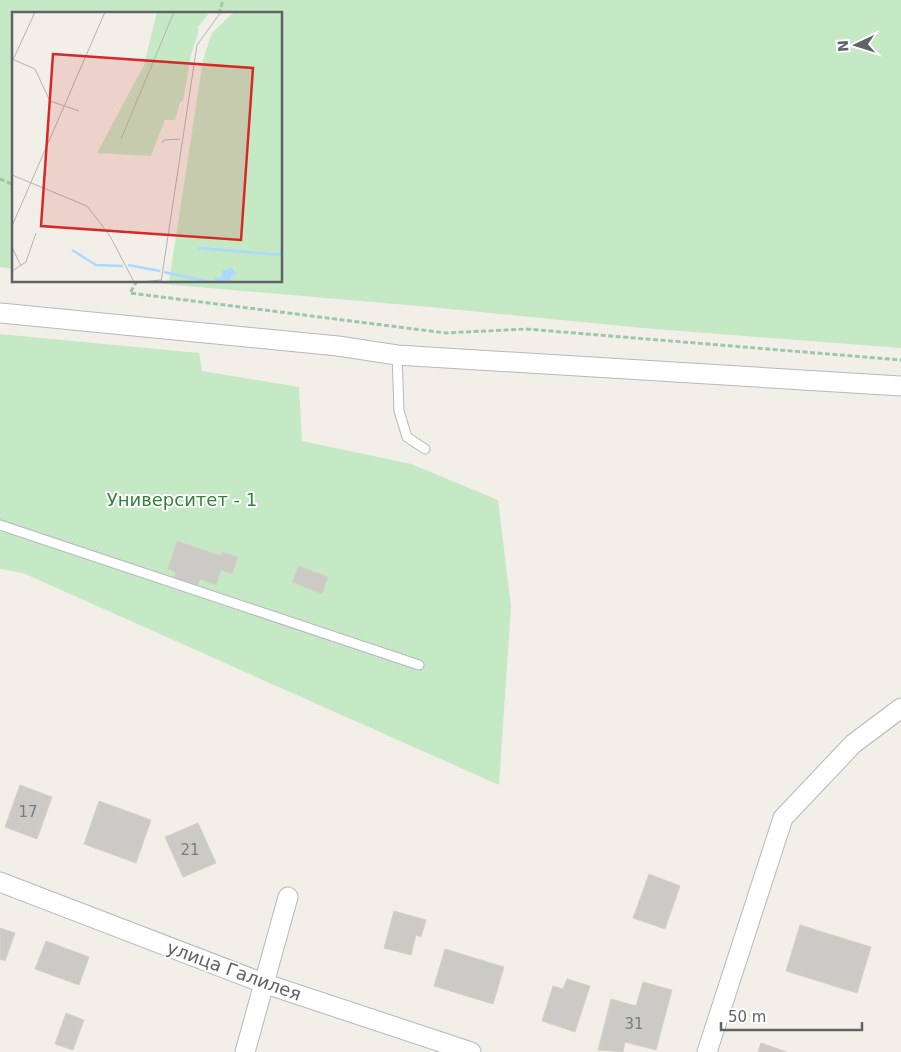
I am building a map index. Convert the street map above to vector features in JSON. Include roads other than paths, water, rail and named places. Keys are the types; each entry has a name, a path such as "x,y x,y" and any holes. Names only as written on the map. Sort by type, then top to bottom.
{"street":[{"path":"0,313 338,346 397,356 901,386"},
{"path":"707,1052 783,818 853,744 901,708"},
{"name":"улица Галилея","path":"0,882 263,983 471,1052"},
{"path":"245,1052 288,897"}],"lane":[{"path":"397,356 399,411 407,437 425,449"},
{"path":"0,525 419,665"}],"park label":[{"name":"Университет - 1","path":"182,500"}]}
